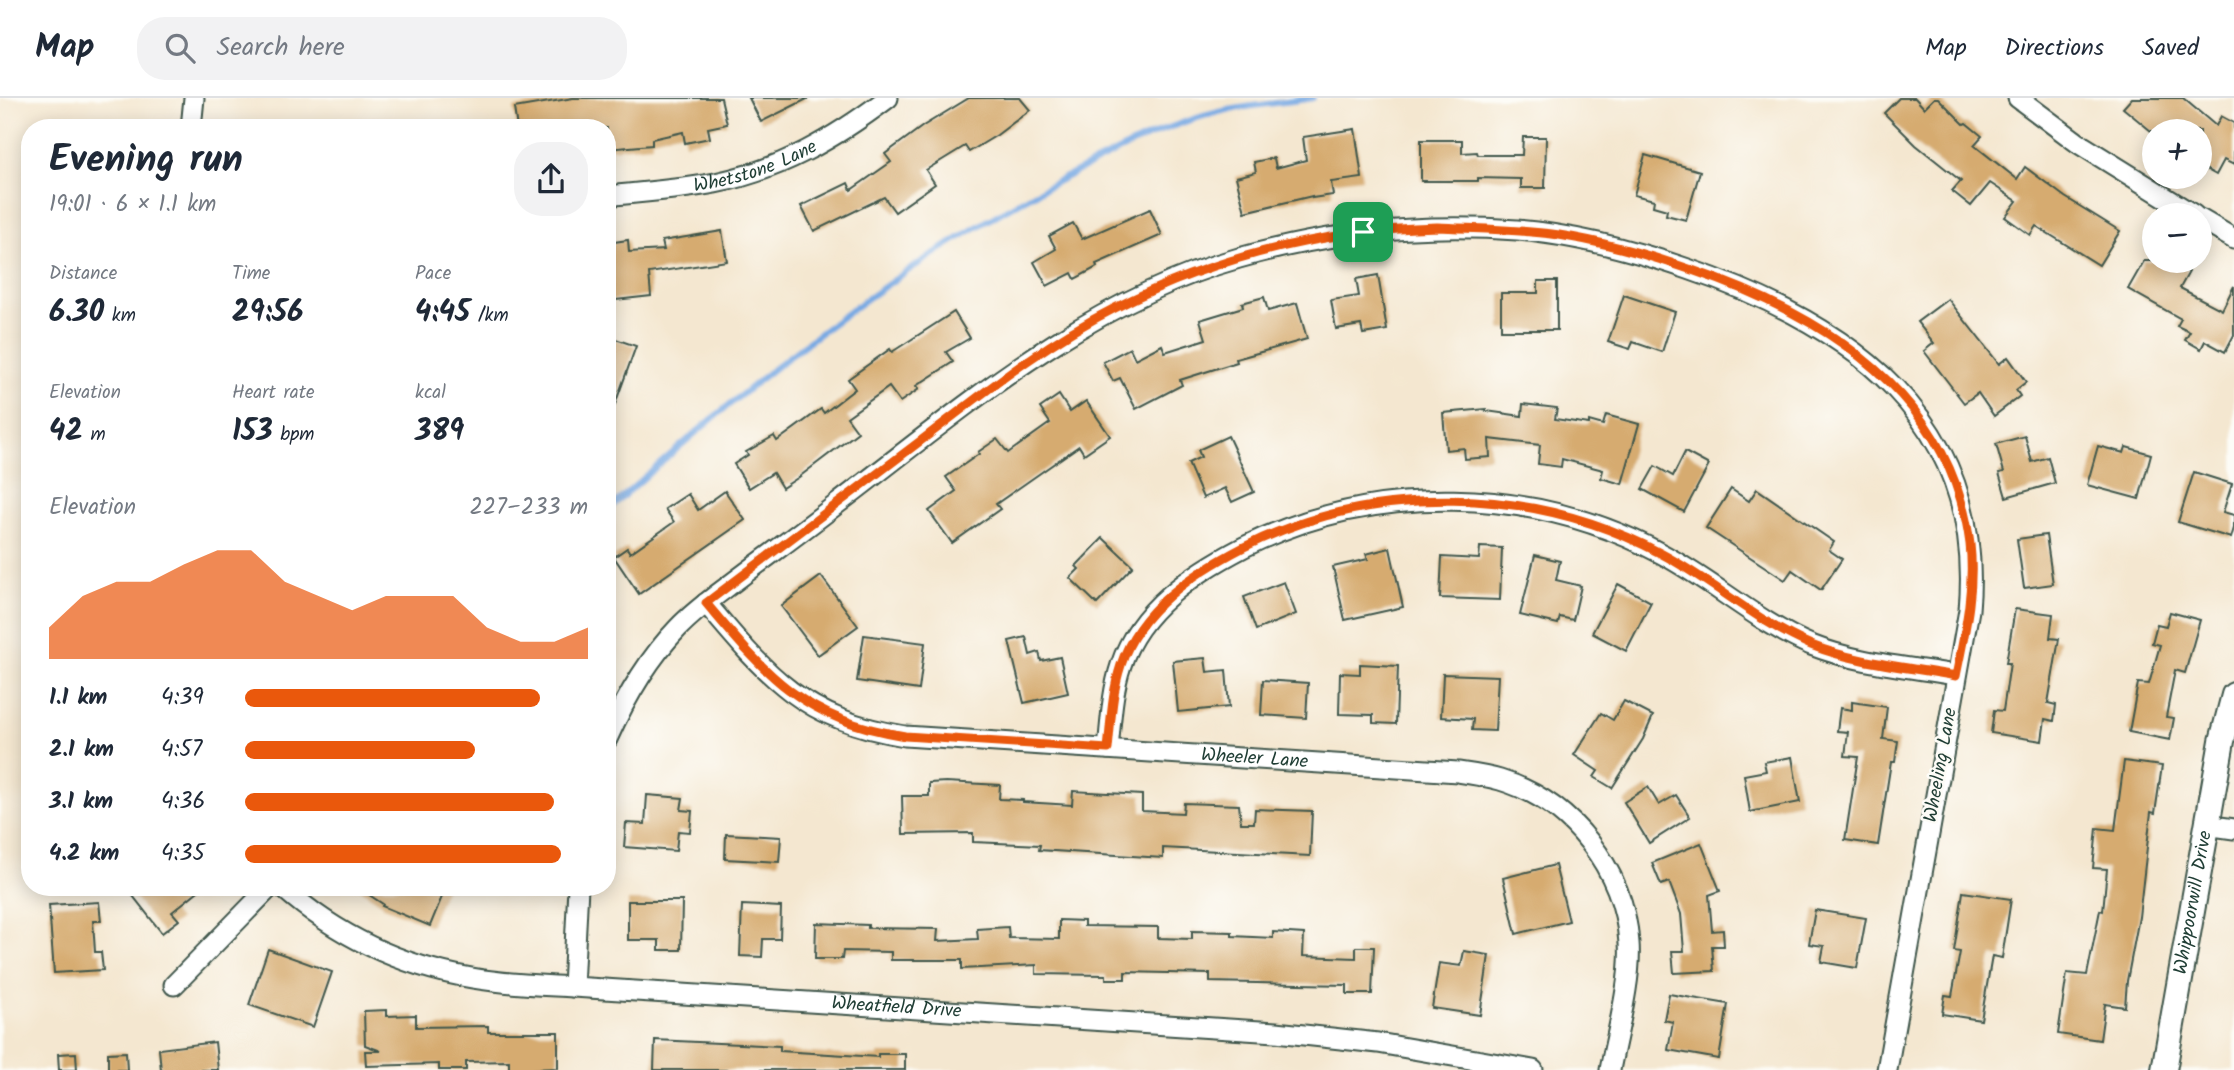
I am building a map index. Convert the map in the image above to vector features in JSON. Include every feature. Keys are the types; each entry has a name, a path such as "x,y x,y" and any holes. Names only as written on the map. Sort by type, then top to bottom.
{"street":[{"path":"192,119 194,98"},
{"name":"Whetstone Lane","path":"616,195 697,186 734,179 767,168 832,138 888,98"},
{"path":"2018,98 2078,143 2175,203"},
{"path":"2212,226 2234,239"},
{"name":"Wheeling Lane","path":"616,722 652,659 678,628 706,603 1027,362 1113,308 1195,272 1237,258 1322,238 1400,228 1519,230 1620,248 1745,290 1777,304 1837,339 1894,386 1918,414 1951,472 1963,509 1970,545 1972,580 1888,1070"},
{"path":"1108,749 1116,681 1122,662 1147,619 1175,591 1208,567 1288,527 1345,510 1404,501 1494,502 1542,510 1579,520 1663,554 1756,615 1811,645 1845,656 1956,676"},
{"name":"Wheeler Lane","path":"706,603 750,655 781,685 808,704 845,722 883,733 1458,772 1501,780 1519,787 1549,803 1575,824 1597,851 1613,881 1624,912 1629,943 1628,968 1610,1070"},
{"name":"Whippoorwill Drive","path":"2164,1070 2206,825 2234,695"},
{"path":"2206,825 2234,829"},
{"path":"174,985 261,896"},
{"name":"Wheatfield Drive","path":"293,896 339,930 378,950 421,966 500,982 1276,1032 1378,1043 1533,1070"},
{"path":"573,987 578,896"}],"building":[{"path":"573,98 721,98 727,124 708,128 710,138 685,143 683,132 652,139 652,145 616,148 616,119 516,119 514,108"},
{"path":"749,98 809,98 761,122"},
{"path":"969,98 1020,98 1030,110 969,152 965,146 926,170 935,184 895,212 884,197 814,231 801,206 848,183 851,190 891,162 885,154 923,126"},
{"path":"1899,98 1915,98 1924,108 1934,98 1938,98 1964,124 1982,136 1974,145 2017,179 2025,167 2065,197 2120,231 2099,265 2036,226 2030,235 2005,217 2017,201 1990,183 1971,206 1952,191 1961,181 1916,145 1884,113"},
{"path":"2132,98 2183,98 2208,119 2142,119 2142,124 2123,108"},
{"path":"2221,116 2234,123 2234,165 2224,160 2216,175 2212,173 2212,123 2216,126"},
{"path":"1355,129 1362,178 1331,182 1333,195 1312,196 1245,212 1236,177 1256,172 1254,162 1274,158 1276,168 1306,160 1303,137"},
{"path":"1523,137 1546,137 1545,188 1521,188 1521,179 1421,181 1421,140 1462,140 1462,153 1522,155"},
{"path":"1645,155 1700,171 1686,220 1666,215 1667,210 1653,206 1654,200 1634,195"},
{"path":"1150,209 1162,235 1096,264 1097,267 1075,279 1072,273 1047,286 1034,262 1056,249 1049,236 1073,223 1082,239"},
{"path":"722,231 727,261 649,273 651,296 616,300 616,242 628,240 629,252 664,250 662,241"},
{"path":"2142,264 2142,273 2188,273 2180,288 2222,310 2234,286 2234,335 2225,352 2205,341 2201,349 2185,340 2190,332 2177,326 2181,319 2128,289"},
{"path":"1378,275 1387,330 1363,334 1361,325 1336,329 1331,300 1359,296 1356,279"},
{"path":"1538,281 1557,281 1557,330 1501,330 1501,293 1538,293"},
{"path":"1624,295 1675,312 1662,352 1633,342 1630,349 1608,342"},
{"path":"1264,297 1268,311 1297,303 1307,339 1236,359 1237,362 1180,380 1182,385 1136,409 1120,378 1113,381 1103,362 1130,348 1135,359 1162,345 1165,352 1206,339 1200,320 1243,307 1242,303"},
{"path":"1948,299 1999,364 2008,357 2026,382 2016,390 2020,396 1994,416 1978,393 1964,403 1924,351 1934,343 1917,322"},
{"path":"954,312 970,338 946,352 953,362 916,386 919,389 900,402 889,387 847,417 858,432 782,488 773,473 749,488 734,464 748,455 746,452 774,436 777,441 821,409 824,413 855,389 848,379 890,349 892,352"},
{"path":"616,339 636,346 616,402"},
{"path":"1059,395 1070,412 1086,401 1110,436 1084,454 1079,446 996,504 1000,509 952,543 929,511 956,491 946,477 997,439 1008,453 1050,423 1040,408"},
{"path":"1523,404 1557,408 1555,419 1589,424 1589,421 1603,425 1606,415 1639,424 1622,484 1601,478 1603,470 1562,459 1561,467 1538,464 1540,445 1489,439 1490,457 1465,459 1464,448 1446,450 1443,413 1486,409 1522,416"},
{"path":"1228,436 1254,492 1232,502 1225,488 1203,498 1188,463 1201,457 1198,450"},
{"path":"2025,436 2032,462 2048,457 2055,483 2006,497 1999,473 2004,472 1996,444"},
{"path":"2098,446 2124,453 2126,447 2151,454 2139,499 2087,485"},
{"path":"1685,452 1709,465 1684,512 1642,489 1655,466 1673,476"},
{"path":"2194,472 2232,484 2223,512 2234,515 2231,538 2178,522"},
{"path":"1731,489 1749,501 1757,489 1834,542 1829,550 1842,559 1821,590 1792,570 1785,580 1706,528"},
{"path":"725,491 745,520 639,594 616,560 616,556 627,548 630,553 674,522 665,509 688,494 698,510"},
{"path":"2046,535 2053,584 2024,588 2017,539"},
{"path":"1103,538 1133,566 1097,604 1070,578 1079,569 1076,566"},
{"path":"1480,547 1502,548 1500,600 1440,598 1442,557 1479,559"},
{"path":"1390,548 1403,607 1345,620 1333,567 1368,559 1366,554"},
{"path":"1535,555 1560,561 1556,580 1581,586 1573,620 1560,617 1558,624 1520,615"},
{"path":"821,576 858,626 818,655 781,606"},
{"path":"1284,582 1296,614 1256,630 1244,597"},
{"path":"1618,584 1651,602 1626,651 1592,633"},
{"path":"2015,609 2053,614 2050,638 2059,639 2048,703 2056,705 2054,721 2045,719 2042,741 1991,733 1994,710 2003,711 2010,663 2006,663"},
{"path":"2170,612 2200,620 2185,673 2175,670 2166,717 2174,718 2170,740 2129,732 2138,683 2149,684 2160,645 2152,643 2157,624 2166,626"},
{"path":"864,635 925,643 919,690 857,681"},
{"path":"1026,637 1030,655 1039,652 1041,661 1060,657 1068,693 1024,703 1009,641"},
{"path":"1205,658 1207,672 1226,670 1229,707 1178,712 1173,661"},
{"path":"1360,664 1398,666 1396,724 1373,723 1373,715 1339,714 1340,673 1360,674"},
{"path":"1443,674 1498,676 1495,731 1472,730 1473,719 1441,717"},
{"path":"1263,680 1308,683 1306,718 1261,715"},
{"path":"1624,701 1653,716 1643,739 1612,788 1594,777 1598,771 1574,755 1601,713 1613,720"},
{"path":"1852,702 1887,707 1883,739 1898,741 1895,762 1891,762 1878,845 1845,840 1858,757 1845,756 1848,732 1837,731 1840,708 1852,710"},
{"path":"1792,757 1800,802 1750,812 1744,775 1766,771 1764,762"},
{"path":"2124,761 2162,766 2155,813 2151,812 2125,1007 2105,1004 2100,1040 2058,1034 2067,973 2087,975 2100,910 2103,911 2107,869 2093,868 2097,828 2115,830"},
{"path":"929,783 1000,785 999,799 1023,802 1072,805 1073,791 1142,795 1142,811 1183,813 1184,803 1239,805 1241,823 1254,823 1255,809 1312,811 1310,856 1163,848 1163,858 1039,850 1040,845 973,842 973,833 903,834 902,796 929,796"},
{"path":"1648,787 1659,805 1676,795 1690,817 1649,843 1624,802"},
{"path":"647,795 683,798 681,810 692,811 690,832 678,831 676,851 624,847 626,823 645,824"},
{"path":"726,834 781,837 779,862 725,859"},
{"path":"1701,843 1720,891 1709,895 1712,931 1723,930 1724,946 1712,946 1714,971 1674,973 1672,951 1684,951 1681,914 1669,882 1661,885 1652,863"},
{"path":"1555,865 1569,921 1516,934 1503,878"},
{"path":"1963,892 2011,899 2002,958 1992,956 1981,1020 1942,1014 1945,995 1952,996 1960,952 1954,951"},
{"path":"133,896 192,896 172,912 179,920 162,933"},
{"path":"371,896 442,896 430,926 382,906 383,904"},
{"path":"628,901 682,901 681,950 659,950 659,940 628,940"},
{"path":"99,902 101,921 93,921 95,952 101,952 103,970 54,973 49,905"},
{"path":"742,905 781,907 780,939 763,939 762,957 740,956"},
{"path":"1815,910 1866,918 1857,968 1821,962 1824,946 1809,944"},
{"path":"1059,920 1084,921 1084,926 1158,927 1158,938 1192,939 1192,931 1232,932 1232,936 1273,938 1273,932 1304,934 1303,956 1356,958 1356,947 1374,947 1372,994 1347,994 1347,985 1210,982 1210,974 1125,972 1125,979 1106,979 1106,975 1036,974 1036,965 962,969 962,960 891,960 891,952 843,951 842,959 815,959 816,923 868,925 868,928 938,929 937,941 978,939 977,929 1008,927 1009,938 1059,939"},
{"path":"268,949 332,972 313,1027 249,1005"},
{"path":"1464,951 1489,955 1480,1015 1432,1008 1439,963 1461,966"},
{"path":"1669,994 1728,1004 1719,1059 1668,1050 1673,1022 1664,1020"},
{"path":"387,1010 387,1016 416,1015 416,1027 488,1026 488,1032 558,1032 558,1068 509,1070 509,1061 466,1062 466,1070 439,1070 439,1064 366,1066 365,1051 381,1051 365,1045 364,1011"},
{"path":"655,1040 780,1046 780,1051 878,1057 878,1054 905,1054 905,1070 654,1070"},
{"path":"215,1042 218,1070 161,1070 159,1049"},
{"path":"126,1052 127,1070 108,1070 108,1053"},
{"path":"76,1053 77,1070 59,1070 58,1054"}],"waterway":[{"path":"616,503 774,368 893,281 1017,203 1115,152 1183,122 1230,110 1313,98"}],"route":[{"path":"1437,227 1519,230 1620,248 1722,280 1757,295 1814,325 1859,355 1894,386 1927,427 1951,472 1963,509 1970,545 1972,580 1956,676 1845,656 1811,645 1756,615 1663,554 1611,531 1552,512 1466,500 1404,501 1371,505 1318,517 1261,539 1185,582 1147,619 1122,662 1116,681 1108,749 905,736 845,722 808,704 769,675 706,603 978,397 1072,332 1113,308 1195,272 1237,258 1322,238 1363,232 1437,227"}]}
